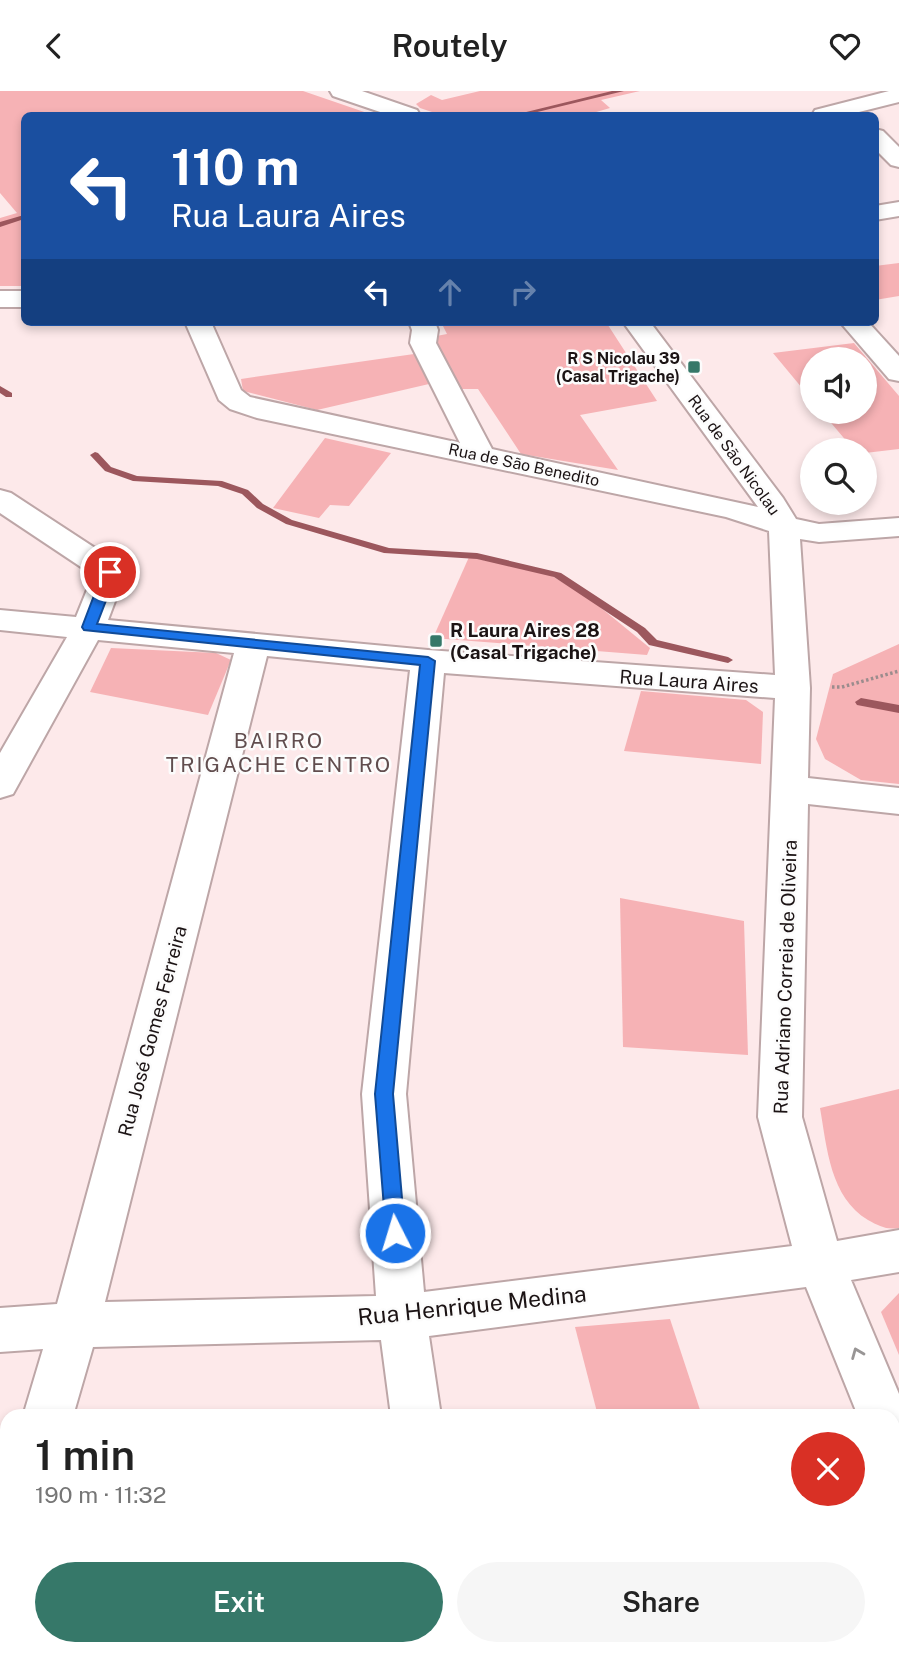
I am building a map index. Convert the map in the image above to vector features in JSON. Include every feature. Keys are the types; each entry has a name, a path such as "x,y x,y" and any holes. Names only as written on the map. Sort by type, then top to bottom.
{"street":[{"path":"341,91 372,103 407,105"},
{"path":"850,112 899,95"},
{"path":"879,140 899,160"},
{"path":"879,212 899,209"},
{"path":"0,299 21,299"},
{"name":"Rua de São Benedito","path":"200,326 223,384 240,404 734,509 784,526 819,533 899,527"},
{"path":"424,326 424,343 481,456"},
{"name":"Rua de São Nicolau","path":"639,326 772,504 784,526 793,688"},
{"path":"857,326 899,373"},
{"path":"0,499 110,572 89,627 0,785"},
{"name":"Rua Laura Aires","path":"0,620 428,661 793,688"},
{"name":"Rua José Gomes Ferreira","path":"50,1409 75,1325 253,645"},
{"path":"415,1409 402,1317 384,1094 428,661"},
{"name":"Rua Adriano Correia de Oliveira","path":"793,688 778,1096 784,1138 820,1263 880,1409"},
{"path":"790,789 899,801"},
{"name":"Rua Henrique Medina","path":"0,1329 402,1317 899,1251"}],"path":[{"path":"793,688 842,687 899,671"}],"shaded area":[{"path":"0,91 303,91 364,112 21,112 21,286 0,286 0,218 17,213 0,193"},
{"path":"480,91 640,91 601,100 610,108 596,112 432,112 416,104 431,95 442,100"},
{"path":"899,263 899,296 879,299 879,266"},
{"path":"443,326 609,326 657,401 580,415 618,470 521,454 478,389 456,389 431,337 447,334"},
{"path":"854,343 857,347 822,347"},
{"path":"800,350 800,386 773,353"},
{"path":"414,354 429,384 317,410 243,391 241,379"},
{"path":"877,370 899,396 899,449 877,452 877,438 844,438 832,424 877,424"},
{"path":"325,438 391,453 349,506 330,505 319,518 273,508"},
{"path":"469,557 547,573 589,598 650,648 647,655 433,638"},
{"path":"899,644 899,784 861,780 825,759 816,739 833,674"},
{"path":"111,648 216,653 231,660 208,715 90,692"},
{"path":"641,691 746,700 763,712 761,764 624,751"},
{"path":"620,898 744,921 748,1055 623,1047"},
{"path":"899,1089 899,1228 890,1228 868,1220 845,1198 832,1170 820,1108"},
{"path":"899,1293 899,1355 881,1312"},
{"path":"670,1319 700,1409 596,1409 575,1327"}],"waterway":[{"path":"531,112 621,91"},
{"path":"0,225 21,218"},
{"path":"0,389 9,395"},
{"path":"95,455 108,469 136,479 219,483 245,492 260,506 289,522 388,551 477,556 557,575 641,630 653,643 728,660"},
{"path":"861,702 899,709"}],"place":[{"name":"R S Nicolau 39 (Casal Trigache)","path":"694,367"},
{"name":"R Laura Aires 28 (Casal Trigache)","path":"436,641"}],"district":[{"name":"BAIRRO TRIGACHE CENTRO","path":"279,752"}],"route":[{"path":"110,572 89,627 428,661 384,1094 395,1233"}]}
